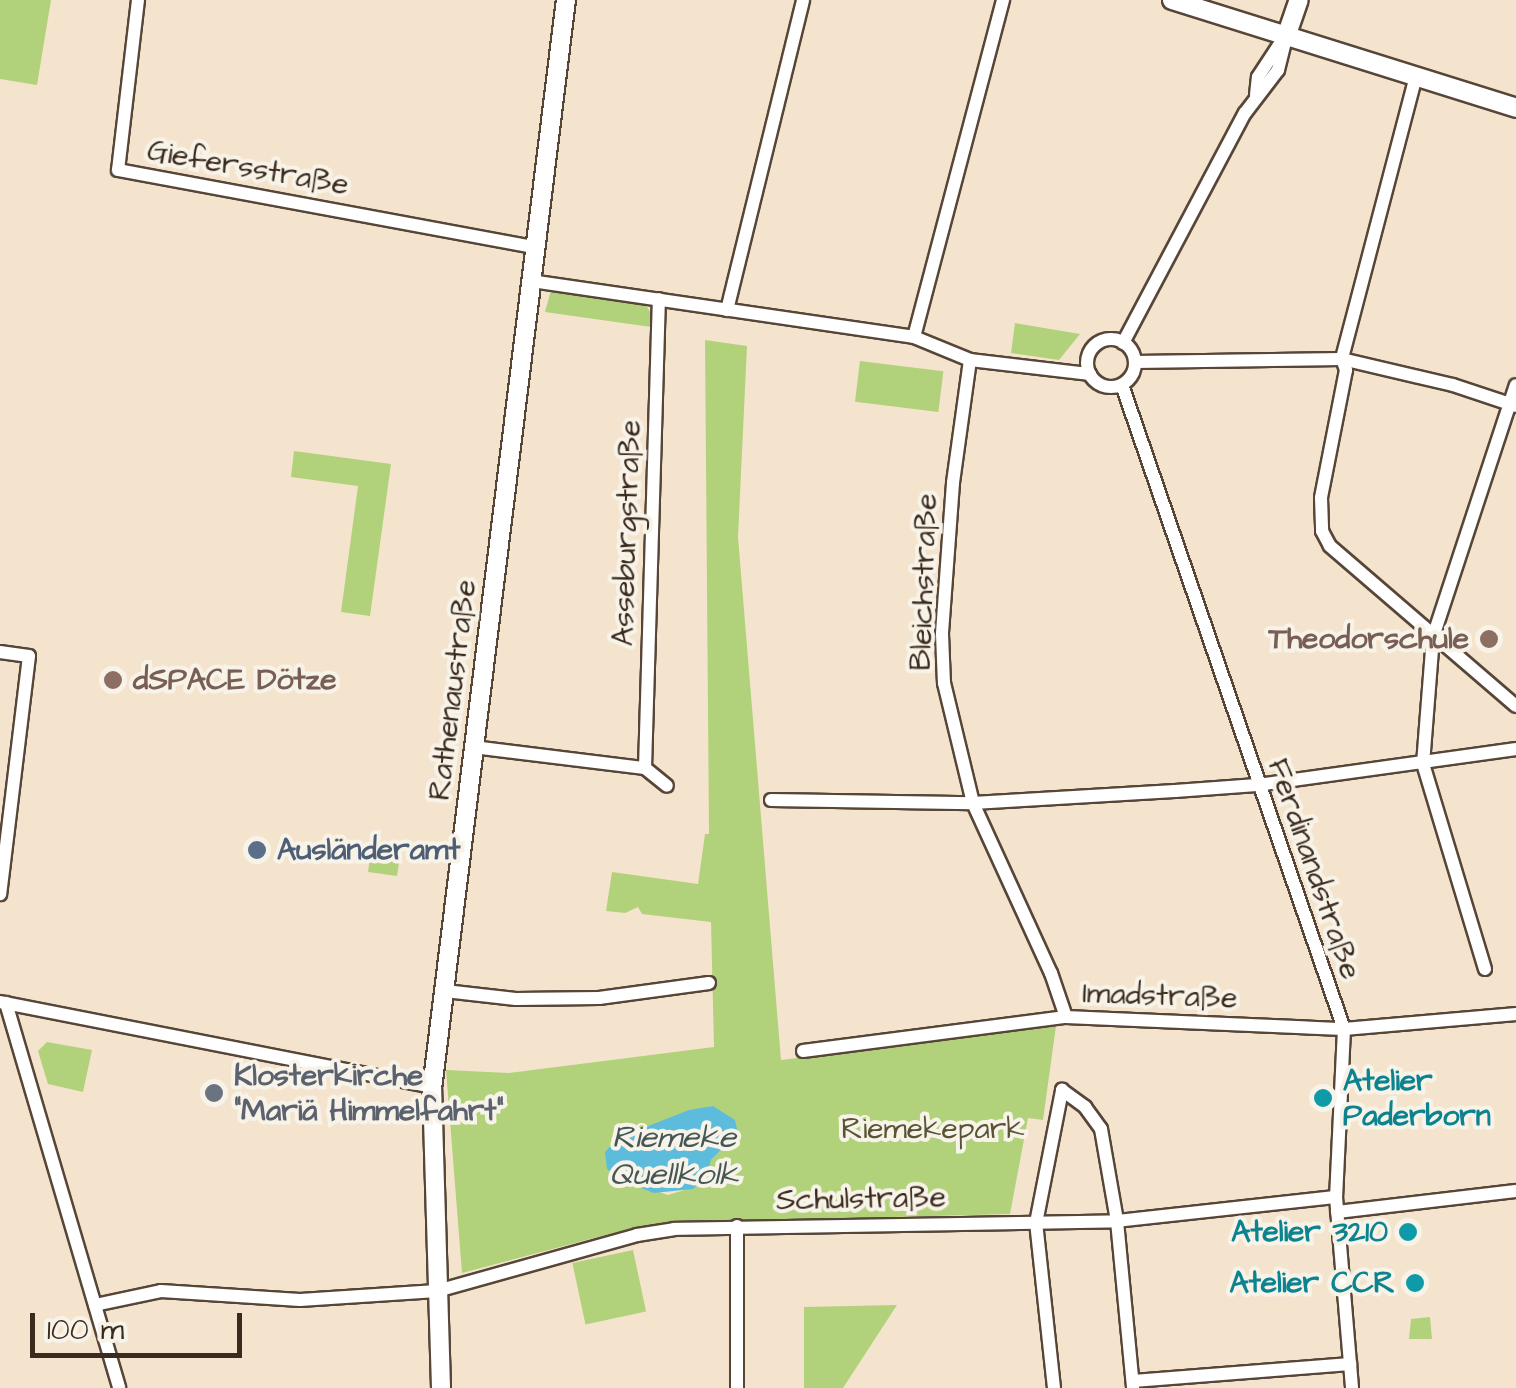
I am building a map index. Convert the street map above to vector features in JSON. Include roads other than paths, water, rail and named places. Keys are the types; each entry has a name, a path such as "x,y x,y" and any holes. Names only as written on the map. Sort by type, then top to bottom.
{"street":[{"name":"Giefersstraße","path":"138,0 118,170 536,247"},
{"name":"Rathenaustraße","path":"441,1388 433,1086 566,0"},
{"path":"727,310 803,0"},
{"path":"914,337 1003,0"},
{"path":"1172,0 1516,108"},
{"path":"1123,342 1256,95 1278,70 1299,0"},
{"path":"1416,76 1342,359 1346,370 1321,498 1322,531 1330,546 1516,706"},
{"path":"531,282 914,337 970,360 1090,374 1104,386 1122,384 1131,376 1135,362 1123,342"},
{"name":"Asseburgstraße","path":"646,768 659,299"},
{"path":"1090,374 1087,361 1093,348 1106,340 1123,342"},
{"path":"1135,362 1342,359 1453,385 1513,406"},
{"name":"Bleichstraße","path":"970,360 953,483 942,634 944,683 973,804 1051,974 1066,1017"},
{"name":"Ferdinandstraße","path":"1122,384 1344,1030 1336,1197 1352,1388"},
{"path":"1484,970 1423,764 1433,636 1513,406 1516,385"},
{"path":"0,652 28,656 0,894"},
{"path":"473,747 646,768 668,786"},
{"path":"770,800 973,804 1258,785 1516,750"},
{"path":"445,991 516,999 599,998 710,983"},
{"path":"119,1388 3,1002 433,1086"},
{"name":"Imadstraße","path":"803,1051 1066,1017 1344,1030 1516,1014"},
{"path":"1054,1388 1036,1223 1062,1090 1085,1107 1101,1128 1117,1220 1133,1385 1350,1364"},
{"path":"1337,1212 1516,1191"},
{"name":"Schulstraße","path":"95,1305 161,1291 300,1300 437,1291 636,1235 737,1226 1117,1220 1336,1197"},
{"path":"737,1226 738,1388"}],"water":[{"name":"Riemeke Quellkolk","path":"713,1106 735,1120 738,1133 711,1160 705,1179 693,1189 654,1193 620,1180 607,1169 605,1152 618,1138 689,1110"}],"place":[{"name":"Theodorschule","path":"1489,639"},
{"name":"dSPACE Dötze","path":"113,680"},
{"name":"Ausländeramt","path":"257,850"},
{"name":"Klosterkirche \"Mariä Himmelfahrt\"","path":"214,1093"},
{"name":"Atelier Paderborn","path":"1323,1098"},
{"name":"Atelier 3210","path":"1408,1232"},
{"name":"Atelier CCR","path":"1415,1283"}],"park label":[{"name":"Riemekepark","path":"933,1129"}]}
